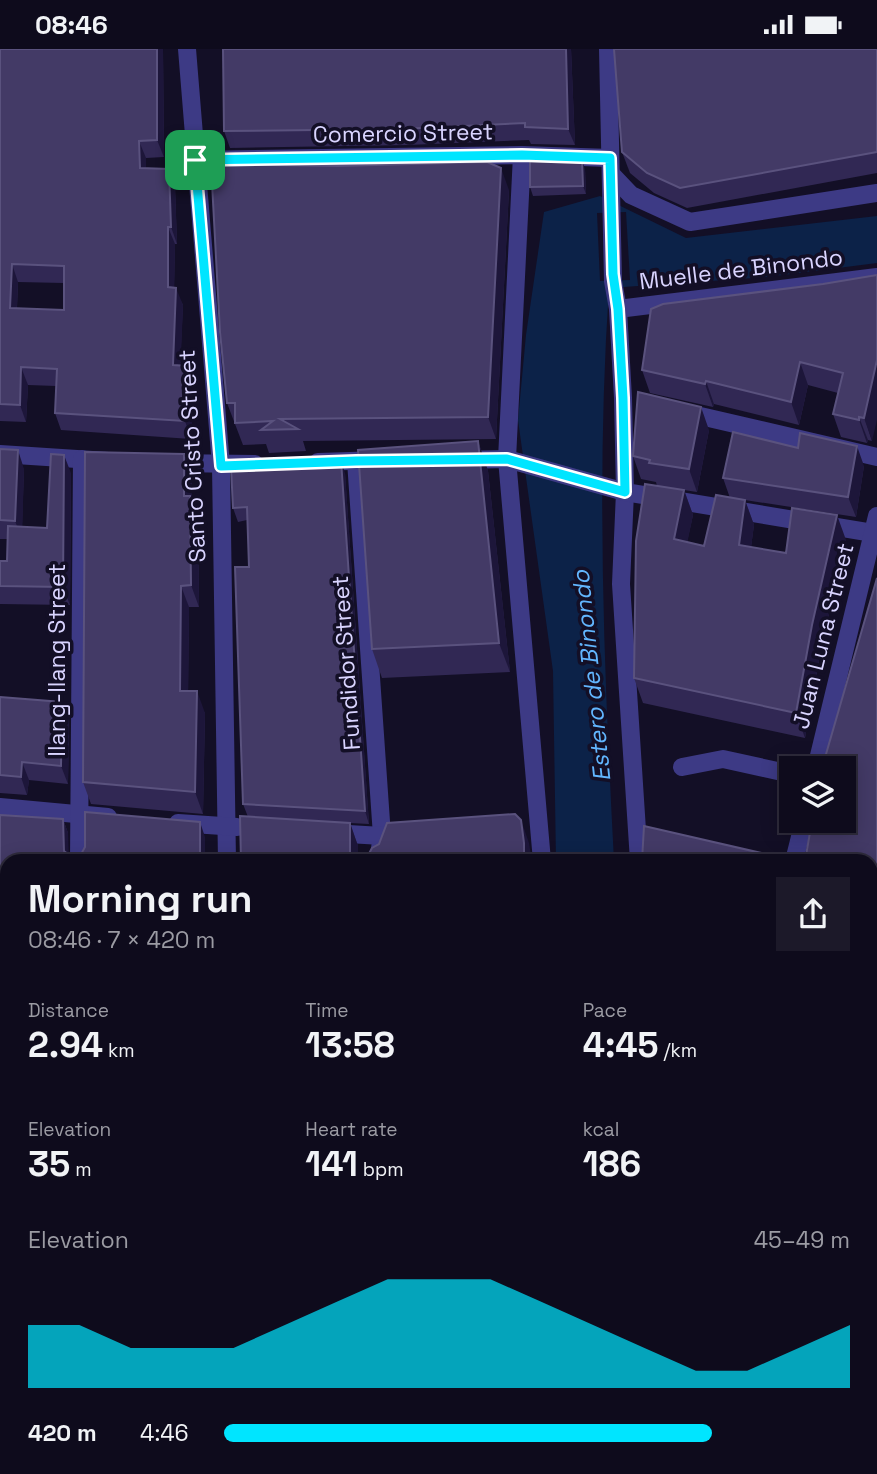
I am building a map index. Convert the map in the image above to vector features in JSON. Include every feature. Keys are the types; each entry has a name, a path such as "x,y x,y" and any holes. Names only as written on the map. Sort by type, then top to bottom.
{"street":[{"name":"Santo Cristo Street","path":"187,49 221,466 227,854"},
{"path":"608,49 613,274 618,309"},
{"name":"Comercio Street","path":"195,160 522,155 611,166"},
{"path":"522,155 515,461 533,823 540,854"},
{"path":"611,166 631,195 690,222 877,193"},
{"name":"Muelle de Binondo","path":"639,854 621,584 630,399 618,309 877,277"},
{"path":"663,407 877,457"},
{"path":"0,454 120,461"},
{"name":"Ilang-Ilang Street","path":"79,854 82,459"},
{"path":"302,463 397,460"},
{"path":"439,460 515,461 625,492 875,525"},
{"name":"Fundidor Street","path":"356,461 382,836 379,854"},
{"path":"145,462 221,466 275,464"},
{"name":"Juan Luna Street","path":"819,756 875,525"},
{"path":"682,767 723,759 779,771"},
{"path":"0,807 120,818"},
{"path":"160,821 252,828"},
{"path":"317,832 382,836 422,832"},
{"path":"796,854 801,833"}],"water":[{"name":"Estero de Binondo","path":"600,196 686,238 877,216 877,263 767,277 609,288 602,503 607,718 614,854 556,854 553,671 518,420 526,335 544,212"}],"pier":[{"path":"626,212 630,280 600,281 597,213"}],"building":[{"path":"0,49 157,49 157,140 139,141 140,168 169,169 171,227 168,227 168,287 176,288 173,365 188,366 185,421 55,413 57,369 21,367 20,405 0,404","holes":["12,264 64,266 64,310 10,308"]},
{"path":"223,49 566,49 568,129 525,127 525,123 401,129 224,131"},
{"path":"614,49 877,49 877,152 680,188 647,173 622,152"},
{"path":"530,158 582,160 583,186 530,187"},
{"path":"487,162 501,168 488,417 280,419 298,429 261,430 273,421 235,423 235,403 227,403 220,332 211,164 338,166"},
{"path":"877,275 877,360 864,418 859,417 859,420 833,414 843,373 800,362 791,402 706,381 705,384 642,370 651,309 663,304"},
{"path":"638,392 701,407 689,469 649,463 650,460 633,456"},
{"path":"733,432 798,448 800,433 857,446 848,497 723,478"},
{"path":"478,441 499,643 372,649 358,450"},
{"path":"0,449 18,450 15,521 0,520"},
{"path":"85,452 184,454 184,496 190,496 191,585 181,586 180,691 197,691 195,792 83,782"},
{"path":"51,454 64,455 63,587 0,586 0,561 7,561 8,526 47,528"},
{"path":"341,460 365,811 243,804 235,567 249,567 247,507 233,508 231,467 235,464"},
{"path":"645,484 684,490 674,539 704,546 716,495 745,500 739,545 786,553 792,508 837,515 812,625 796,713 634,678 636,541"},
{"path":"877,578 877,854 806,854 810,833 856,833 856,756 825,756"},
{"path":"0,697 62,702 61,766 22,762 21,777 0,775"},
{"path":"85,812 200,822 200,854 81,854 85,847"},
{"path":"515,814 521,820 524,854 369,854 379,844 387,823"},
{"path":"0,815 63,819 64,851 68,854 0,854"},
{"path":"240,816 350,823 350,854 241,854"},
{"path":"644,826 766,854 642,854"}],"route":[{"path":"522,155 610,158 613,281 618,309 625,492 507,459 221,466 195,160 522,155"}]}
